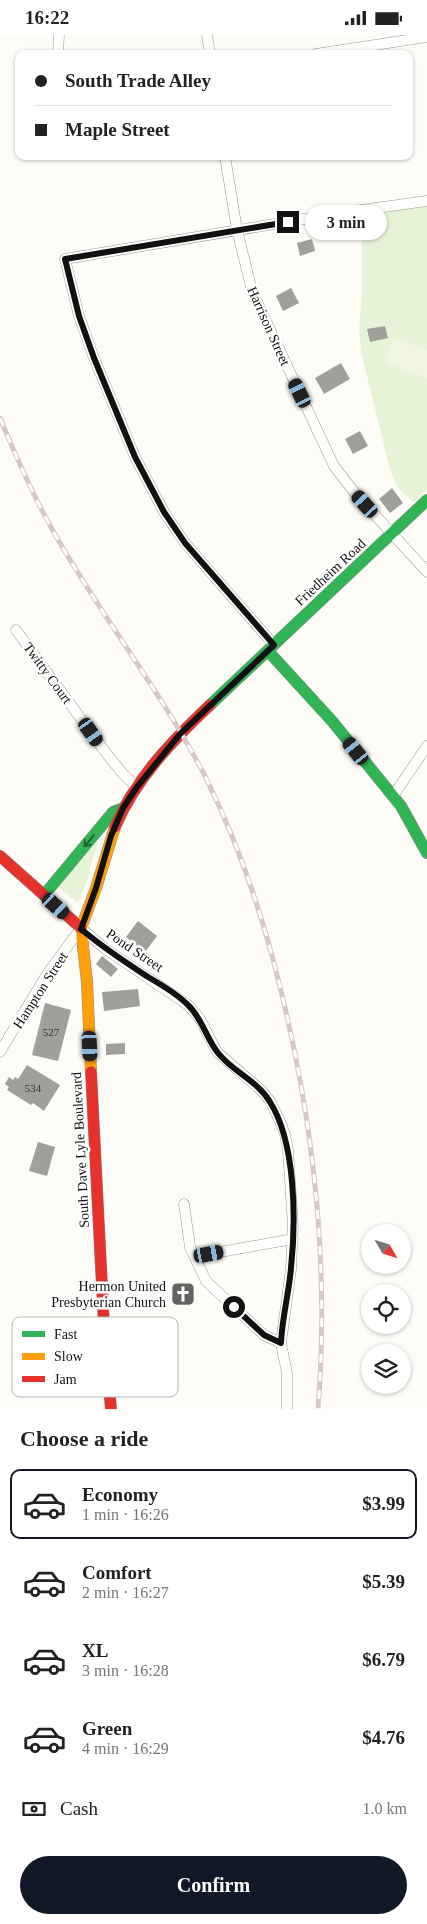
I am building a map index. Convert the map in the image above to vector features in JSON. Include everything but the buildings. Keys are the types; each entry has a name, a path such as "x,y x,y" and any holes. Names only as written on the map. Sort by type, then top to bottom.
{"main road":[{"name":"Friedheim Road","path":"123,808 137,787 186,728 427,500"},
{"path":"271,648 401,805 427,853"},
{"path":"44,895 113,812 123,808"},
{"name":"South Dave Lyle Boulevard","path":"104,1317 87,982 81,929 96,888 111,836 123,808"},
{"name":"Pond Street","path":"0,856 81,929"}],"street":[{"path":"58,50 59,35"},
{"path":"207,35 209,50"},
{"path":"342,50 427,37"},
{"name":"Harrison Street","path":"226,160 237,230 252,291 334,466 344,480 427,572"},
{"path":"271,648 191,551 164,512 135,457 94,358 79,316 65,259 427,201"},
{"name":"Twitty Court","path":"16,629 106,753 137,787"},
{"path":"393,796 427,746"},
{"name":"Pond Street","path":"81,929 104,948 188,1005 217,1052 262,1091 270,1101 279,1119 285,1134 288,1150 292,1197 293,1239 291,1269 281,1343 286,1373 287,1409"},
{"name":"Hampton Street","path":"0,1052 48,974 81,929"},
{"path":"184,1204 190,1247 206,1281 264,1335 281,1343"},
{"path":"209,1254 293,1239"}],"green space":[{"path":"427,206 427,490 414,503 398,488 390,470 361,351 359,331 362,291 362,216"},
{"path":"394,338 427,350 427,378 385,363"},
{"path":"98,841 86,883 78,903 57,886"}],"railway":[{"path":"0,418 41,509 57,538 93,597 151,684 204,774 228,827 259,910 282,995 303,1098 311,1149 320,1253 322,1305 318,1409"}],"traffic: fast":[{"path":"210,705 427,500"},
{"path":"268,651 332,721 401,806 427,853"},
{"path":"44,895 113,812 123,808"}],"traffic: slow":[{"path":"91,1072 87,982 81,928 115,827"}],"traffic: jam":[{"path":"115,827 123,809 156,761 210,705"},
{"path":"0,856 81,928"},
{"path":"91,1072 104,1317"},
{"path":"110,1397 111,1409"}],"place":[{"name":"Hermon United Presbyterian Church","path":"183,1294"}],"route":[{"path":"234,1307 264,1335 281,1343 291,1269 293,1225 288,1150 285,1134 279,1119 270,1101 262,1091 217,1052 200,1019 188,1005 179,997 104,948 81,929 96,888 111,836 123,808 137,787 172,742 274,645 268,636 215,580 185,543 164,512 135,457 94,358 79,316 65,259 288,222"}]}
